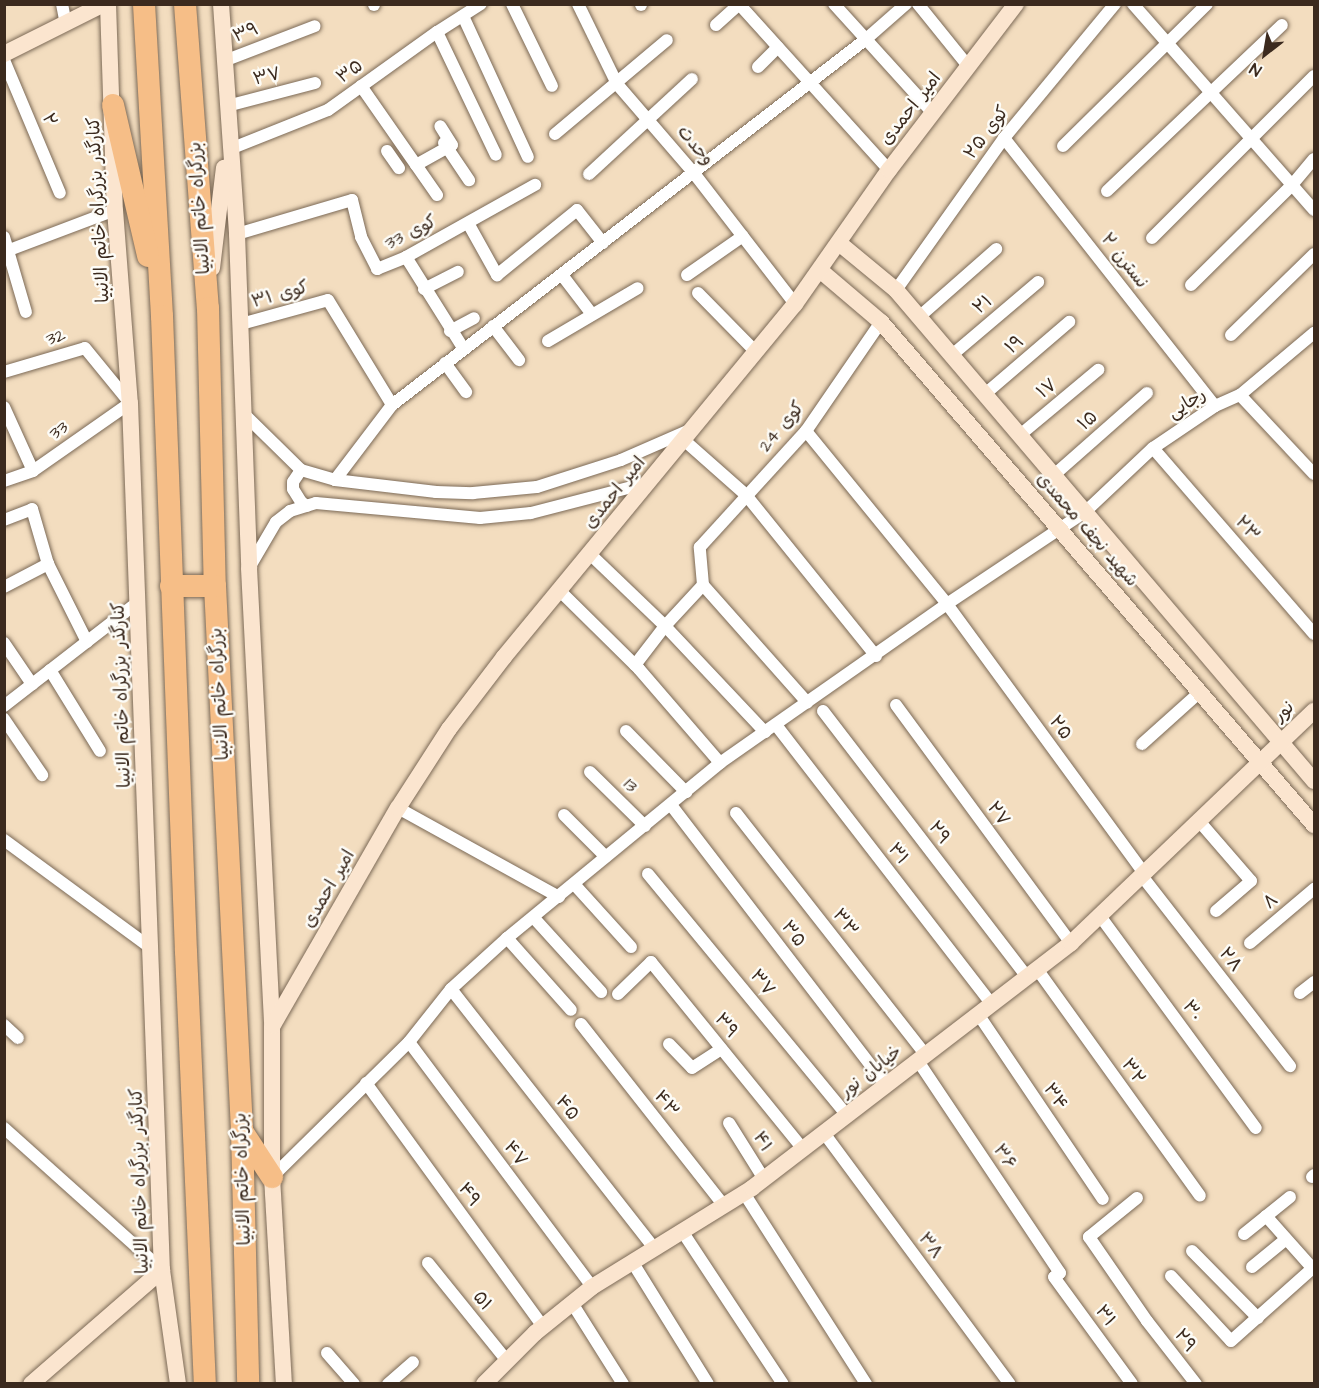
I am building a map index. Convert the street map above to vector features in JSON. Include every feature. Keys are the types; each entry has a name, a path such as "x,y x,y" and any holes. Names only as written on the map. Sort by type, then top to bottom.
{"highway":[{"path":"144,4 162,316 171,586 205,1383"},
{"name":"بزرگراه خاتم الانبیا","path":"185,4 208,308 215,586 242,1130 248,1383"},
{"path":"113,105 162,316"},
{"path":"171,586 215,586"},
{"path":"242,1130 272,1177"}],"main road":[{"path":"4,54 106,4"},
{"name":"کنارگذر بزرگراه خاتم الانبیا","path":"106,4 113,105 115,210 130,403 152,948 162,1270 178,1383"},
{"path":"221,4 237,234 249,568 272,1026 272,1177 284,1383"},
{"name":"امیر احمدی","path":"272,1026 398,808 449,729 821,271 888,170 1016,4"},
{"path":"208,308 229,140"},
{"name":"شهید نجف محمدی","path":"839,243 896,290 1314,781"},
{"name":"شهید نجف محمدی","path":"821,271 881,322 1314,825"},
{"name":"نور","path":"1260,762 1314,711"},
{"name":"خیابان نور","path":"484,1383 543,1327 592,1287 764,1179 1071,943 1260,762"},
{"path":"31,1383 162,1270"}],"street":[{"path":"62,4 66,24"},
{"name":"۳۵","path":"229,140 328,110 437,32 481,4"},
{"path":"512,4 552,86"},
{"name":"وحدت","path":"578,4 617,84 693,172 795,304"},
{"path":"716,25 739,4 888,170"},
{"path":"834,4 933,113"},
{"path":"335,480 392,405 865,40 906,4"},
{"path":"918,4 968,66"},
{"name":"کوی ۲۵","path":"896,290 1004,138 1115,4"},
{"path":"1133,4 1314,210"},
{"path":"1063,146 1207,4"},
{"path":"463,16 528,157"},
{"path":"1107,190 1282,25"},
{"name":"۳۹","path":"224,61 315,26"},
{"path":"437,32 496,155"},
{"path":"555,134 667,40"},
{"path":"758,67 777,47"},
{"name":"۲","path":"4,60 60,193"},
{"path":"1152,238 1314,76"},
{"path":"589,174 692,80"},
{"name":"۳۷","path":"227,106 315,83"},
{"path":"361,87 437,195"},
{"path":"387,151 397,170 445,146 452,146 440,126"},
{"name":"نسترن ۲","path":"1004,138 1215,406"},
{"path":"445,146 468,180"},
{"path":"1191,285 1292,185 1314,159"},
{"name":"کوی 33","path":"237,234 352,200 361,237 377,269 406,257 535,185"},
{"path":"26,312 6,246 115,210"},
{"path":"468,223 497,275 577,210 603,243"},
{"path":"687,276 743,236"},
{"path":"919,317 996,249"},
{"path":"1231,335 1314,254"},
{"path":"406,257 450,331 463,348"},
{"path":"424,289 458,272"},
{"path":"562,275 591,313"},
{"name":"۲۱","path":"952,355 1038,282"},
{"path":"548,340 591,313 638,288"},
{"path":"698,293 756,352"},
{"name":"کوی ۳۱","path":"241,324 328,300 392,405"},
{"path":"450,331 474,318"},
{"name":"کوی 24","path":"703,585 700,547 806,431 881,322"},
{"name":"۱۹","path":"985,394 1069,322"},
{"path":"493,326 519,360"},
{"name":"رجایی","path":"272,1177 409,1042 452,989 507,938 720,763 876,656 947,604 1085,512 1153,448 1215,406 1240,395 1314,333"},
{"name":"32","path":"4,372 85,348 130,403"},
{"path":"445,363 466,392"},
{"name":"۱۷","path":"1020,435 1098,370"},
{"name":"۱۵","path":"1054,475 1147,393"},
{"path":"1240,395 1314,474"},
{"name":"33","path":"4,481 33,471 130,403"},
{"path":"4,407 33,471"},
{"path":"244,414 301,470 335,480 436,492 473,493 526,488 621,460 689,434 746,495 876,656"},
{"name":"۲۵","path":"806,431 947,604 1143,875"},
{"name":"۲۳","path":"1153,448 1314,634"},
{"path":"301,470 293,482 293,489 301,502 307,506"},
{"path":"249,568 276,522 290,511 307,506 343,505 480,518 531,513 647,483"},
{"path":"4,520 32,509 48,564 87,642"},
{"path":"590,554 666,626 765,732"},
{"path":"4,586 48,564"},
{"path":"636,665 666,626 703,585 807,702"},
{"path":"560,591 636,665 720,763"},
{"path":"4,706 138,602"},
{"path":"4,643 32,684"},
{"path":"50,670 100,751"},
{"path":"1142,744 1200,692"},
{"name":"۲۷","path":"896,705 1071,943"},
{"name":"۲۹","path":"823,711 1032,973"},
{"path":"4,719 42,775"},
{"name":"۳۱","path":"776,725 985,1009"},
{"path":"627,731 686,792"},
{"name":"13","path":"590,772 645,826"},
{"name":"۳۵","path":"671,805 886,1085"},
{"path":"398,808 559,897"},
{"name":"۳۳","path":"736,813 922,1058"},
{"path":"564,815 606,858"},
{"path":"1199,821 1251,881 1216,911"},
{"path":"4,840 152,948"},
{"name":"۳۷","path":"648,874 847,1116"},
{"name":"۲۸","path":"1143,875 1290,1066"},
{"path":"574,884 631,947"},
{"name":"۸","path":"1250,943 1314,889"},
{"name":"۳۰","path":"1100,916 1256,1128"},
{"path":"534,918 601,992"},
{"path":"507,938 571,1010"},
{"name":"۳۹","path":"618,994 651,962 803,1149"},
{"name":"۳۲","path":"1032,973 1200,1196"},
{"path":"1300,993 1314,982"},
{"name":"۴۵","path":"452,989 655,1248"},
{"name":"۳۴","path":"985,1009 1103,1199"},
{"name":"۴۳","path":"580,1024 724,1206"},
{"path":"4,1025 18,1038"},
{"name":"۴۷","path":"409,1042 592,1287"},
{"path":"669,1044 692,1068 721,1048"},
{"name":"۳۶","path":"922,1058 1060,1273"},
{"name":"۴۹","path":"366,1083 543,1327"},
{"name":"۴۱","path":"729,1123 764,1179"},
{"path":"4,1128 162,1270"},
{"name":"۳۸","path":"824,1133 1009,1382"},
{"path":"744,1193 866,1383"},
{"path":"1244,1234 1290,1197"},
{"name":"۲۹","path":"1137,1198 1089,1236 1147,1321 1196,1383"},
{"path":"1171,1276 1231,1341 1314,1269 1285,1240 1266,1216"},
{"path":"682,1231 783,1383"},
{"path":"1252,1267 1285,1240"},
{"path":"1192,1251 1258,1318"},
{"name":"۵۱","path":"428,1263 507,1361"},
{"path":"633,1263 708,1383"},
{"name":"۳۱","path":"1060,1273 1054,1276 1132,1383"},
{"path":"572,1303 623,1383"},
{"path":"327,1353 354,1383"},
{"path":"388,1383 413,1362"}]}
